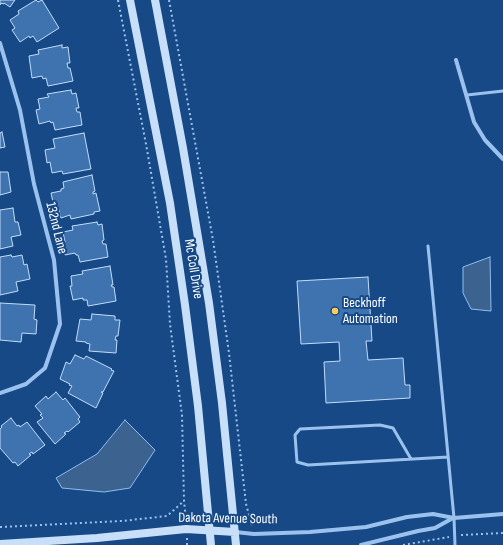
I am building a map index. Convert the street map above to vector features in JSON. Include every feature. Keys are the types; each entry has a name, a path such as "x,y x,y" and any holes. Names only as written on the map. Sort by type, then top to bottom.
{"main road":[{"name":"Mc Coll Drive","path":"130,0 170,203 198,406 211,545"},
{"name":"Mc Coll Drive","path":"155,0 183,148 209,303 222,403 236,545"},
{"name":"Dakota Avenue South","path":"0,544 97,538 186,529 235,532"}],"street":[{"name":"132nd Lane","path":"0,42 20,110 34,184 54,260 60,324 45,368 26,384 0,393"},
{"path":"456,60 474,122 485,140 503,159"},
{"name":"Dakota Avenue South","path":"235,532 254,534 340,530 366,527 407,517 433,514 454,518 503,514"},
{"name":"Dakota Avenue South","path":"361,545 435,528 454,518"}],"lane":[{"path":"467,96 503,92"},
{"path":"428,246 454,518 455,545"},
{"path":"411,459 393,428 380,425 300,429 295,435 297,462 308,465 448,457"}],"path":[{"path":"118,0 146,144 166,259 170,324 182,415 184,501 187,545"},
{"path":"169,0 213,240 229,353 246,504 254,534"},
{"path":"0,526 122,521 167,516 184,501"}],"water":[{"path":"490,257 491,311 471,309 463,293 463,267"},
{"path":"125,420 155,450 130,488 104,492 62,488 56,478 97,454"}],"building":[{"path":"0,0 15,0 10,7 4,3 1,3 0,5"},
{"path":"36,0 38,2 42,0 59,28 37,42 33,36 30,38 29,36 20,42 12,30 15,28 10,20 19,14 18,11"},
{"path":"62,45 62,48 68,47 70,63 67,63 68,68 70,68 73,81 48,86 46,78 43,79 42,76 32,78 29,56 39,54 38,50"},
{"path":"71,90 72,94 76,93 79,108 76,108 77,112 80,112 82,125 55,130 53,122 51,123 50,121 39,124 36,110 40,109 38,99 49,97 47,94"},
{"path":"2,132 5,147 0,148 0,133"},
{"path":"84,133 91,169 63,174 62,171 52,173 50,162 47,163 45,150 55,148 53,139"},
{"path":"0,172 8,172 11,192 0,195"},
{"path":"92,175 95,191 93,194 96,193 100,211 94,212 94,214 71,219 70,215 61,218 58,207 54,207 51,193 61,191 61,189 64,188 63,182"},
{"path":"13,208 15,222 18,222 21,235 11,237 13,246 0,249 0,210"},
{"path":"97,222 98,225 102,224 104,240 102,241 103,244 106,244 108,257 80,262 78,255 75,253 65,255 63,232 73,230 72,226"},
{"path":"11,255 12,257 22,255 24,265 27,264 30,279 16,282 18,291 0,295 0,257"},
{"path":"110,266 113,285 111,285 114,287 116,301 88,306 87,300 83,300 83,298 73,300 70,286 72,286 71,276 83,274 82,271"},
{"name":"Beckhoff Automation","path":"368,277 372,341 366,341 368,360 403,358 405,385 410,385 410,398 326,403 324,362 340,361 339,342 301,344 297,281"},
{"path":"0,303 35,305 34,319 37,320 36,334 22,333 21,342 0,340"},
{"path":"92,314 115,316 115,320 120,320 118,336 116,336 115,340 117,340 116,353 89,351 90,344 76,341 80,319 91,320"},
{"path":"75,355 84,359 86,356 114,371 103,392 101,392 103,393 96,408 68,393 72,386 60,379 66,362 70,364"},
{"path":"56,392 63,400 65,398 80,417 78,419 80,422 68,432 67,431 64,433 66,434 55,444 37,422 43,418 40,415 42,414 35,406 46,396 48,399"},
{"path":"11,418 17,426 19,425 20,427 27,422 45,445 33,454 32,452 29,454 31,455 18,466 15,462 13,463 0,448 1,426"}],"place":[{"name":"Beckhoff Automation","path":"335,311"}]}
